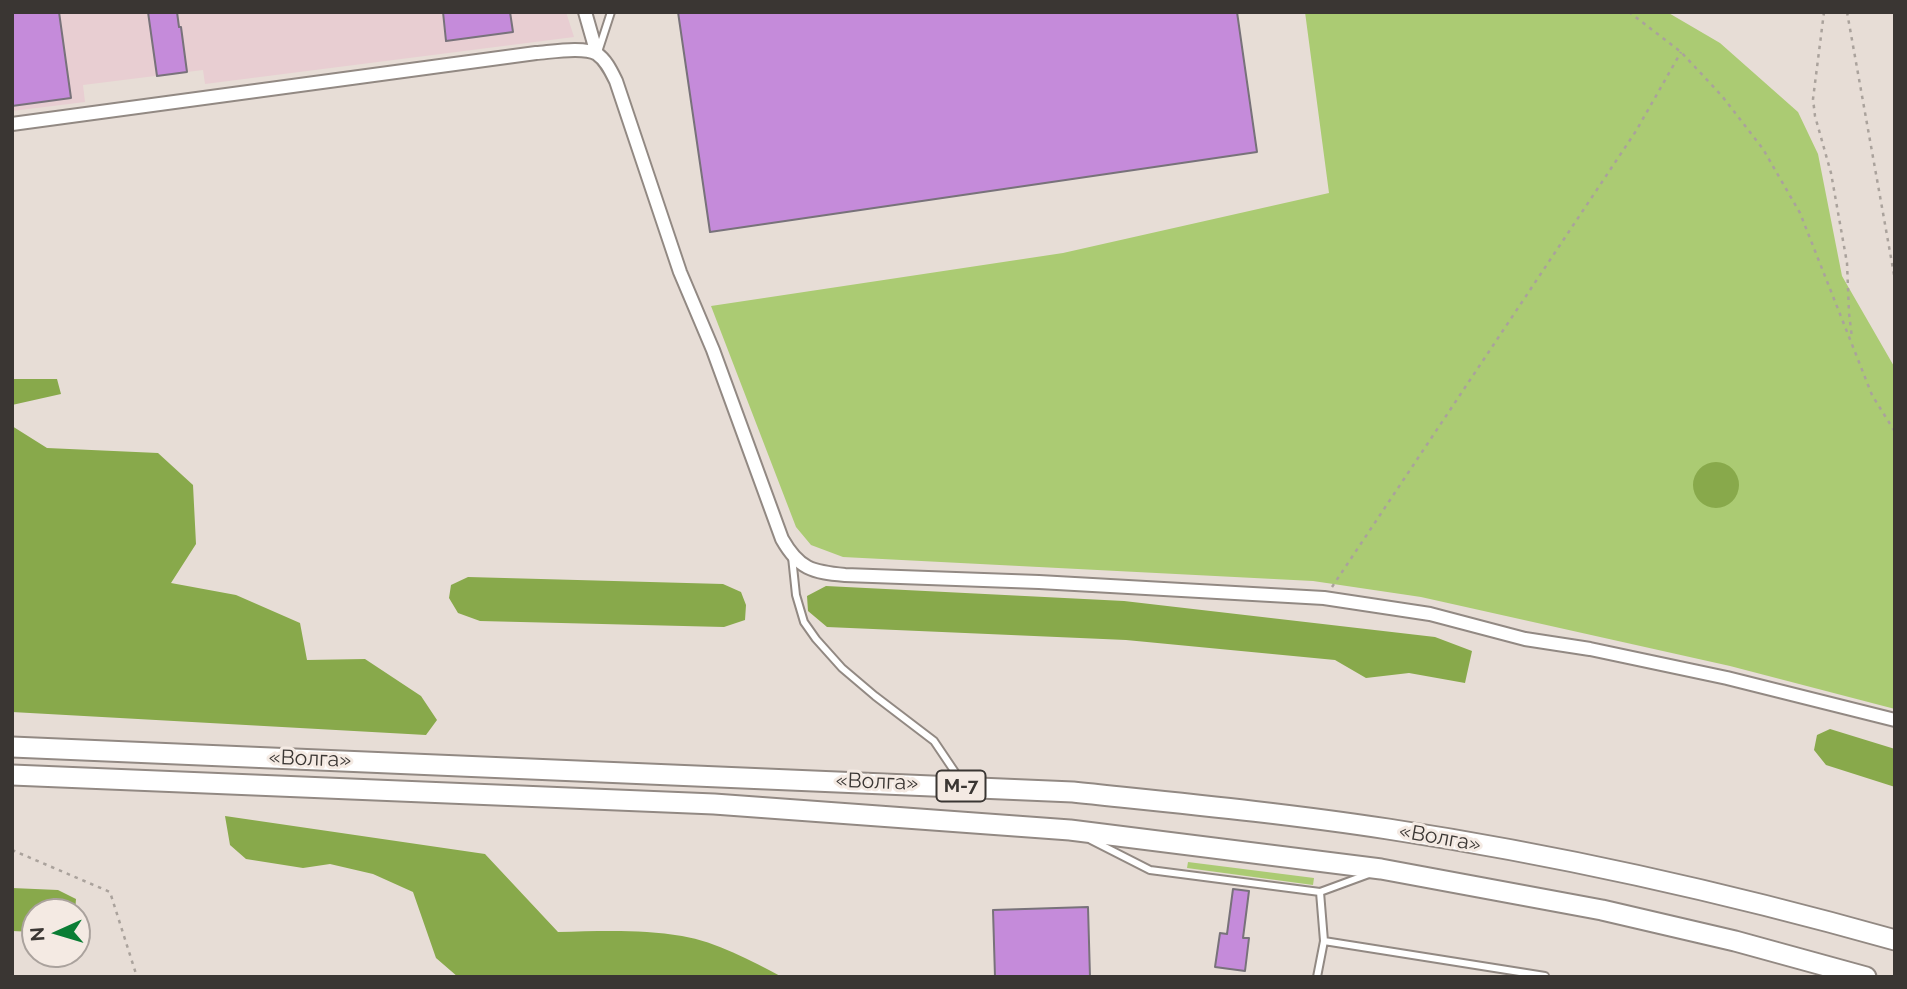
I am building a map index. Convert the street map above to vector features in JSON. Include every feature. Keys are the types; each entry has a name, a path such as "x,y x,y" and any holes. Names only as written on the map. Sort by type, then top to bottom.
{"highway":[{"name":"«Волга»","path":"12,747 1087,793 1388,829 1608,868 1746,900 1895,940"},
{"name":"«Волга»","path":"12,775 713,804 1070,830 1381,869 1602,909 1735,941 1866,977"}],"street":[{"path":"585,12 597,54 608,66 615,81 680,272 713,351 782,539 792,557 811,569 845,575 1039,582 1324,598 1430,614 1525,639 1590,649 1713,675 1895,720"},
{"path":"12,124 536,53 575,51 597,54"}],"lane":[{"path":"597,54 611,12"},
{"path":"792,557 796,595 804,622 816,639 842,668 934,741 965,786"},
{"path":"1070,830 1150,870 1320,892 1381,869"},
{"path":"1317,977 1324,941 1320,892"},
{"path":"1324,941 1545,976"}],"path":[{"path":"1629,12 1681,52 1722,96 1763,149 1800,213 1872,395 1895,432"},
{"path":"1824,12 1813,99 1847,263 1853,345"},
{"path":"1847,12 1895,280"},
{"path":"1324,598 1636,131 1681,52"},
{"path":"12,850 110,892 137,977"}],"shaded area":[{"path":"12,12 566,12 574,37 205,84 203,70 83,85 85,102 12,111"}],"green space":[{"path":"1305,12 1667,12 1720,43 1798,112 1818,154 1842,276 1895,368 1895,709 1730,666 1421,597 1313,581 843,557 811,545 796,527 711,306 1063,253 1329,193"},
{"path":"12,379 57,379 61,394 12,405"},
{"path":"12,426 47,448 158,453 193,485 196,544 171,583 236,595 300,623 307,660 365,659 421,696 437,720 426,735 12,712"},
{"path":"1716,462 1732,469 1739,485 1732,501 1716,508 1700,501 1693,485 1700,469"},
{"path":"468,577 723,584 741,592 746,605 745,620 724,627 480,621 458,613 449,598 451,585"},
{"path":"826,586 1124,601 1435,637 1472,651 1465,683 1409,673 1366,678 1335,660 1126,640 827,627 808,611 807,596"},
{"path":"1830,729 1895,749 1895,787 1826,765 1814,750 1817,735"},
{"path":"225,816 485,854 558,932 636,931 682,936 721,947 782,977 458,977 436,958 413,892 373,874 330,864 303,868 246,859 230,845"},
{"path":"1188,862 1314,878 1313,885 1187,868"},
{"path":"12,888 58,890 74,898 21,898 21,931 12,931"}],"building":[{"path":"12,12 59,12 71,98 12,106"},
{"path":"148,12 177,12 187,72 157,76"},
{"path":"443,12 510,12 513,32 446,41"},
{"path":"678,12 1237,12 1257,152 710,232"},
{"path":"1233,889 1249,891 1243,938 1249,938 1245,971 1215,967 1220,933 1227,934"},
{"path":"1088,907 1090,977 995,977 993,910"}]}
